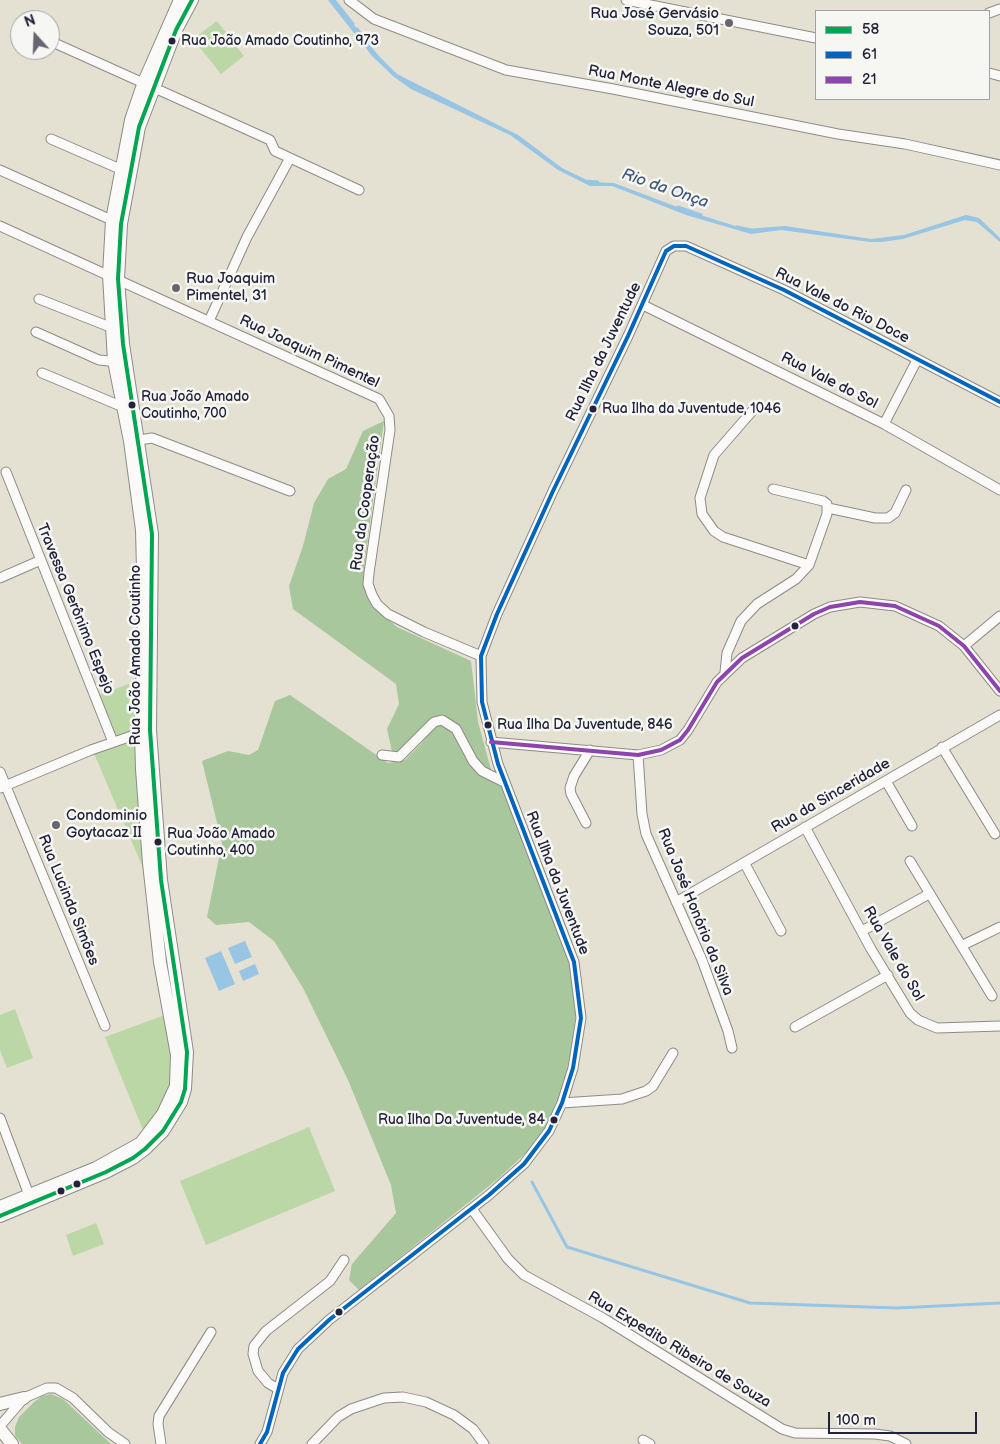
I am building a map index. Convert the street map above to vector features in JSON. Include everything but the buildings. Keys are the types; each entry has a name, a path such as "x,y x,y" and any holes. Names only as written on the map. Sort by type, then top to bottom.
{"street":[{"name":"Rua João Amado Coutinho","path":"116,222 148,85 180,0"},
{"name":"Rua João Amado Coutinho","path":"0,1207 96,1168 141,1143 163,1114 176,1086 177,1055 160,962 149,863 142,530 135,440 120,362 110,327 120,169 131,120 192,0"},
{"name":"Rua Monte Alegre do Sul","path":"350,0 365,15 506,70 613,89 706,109 905,144 1000,166"},
{"path":"626,0 815,38"},
{"path":"60,46 270,140 275,151 359,190"},
{"path":"51,138 120,169"},
{"path":"210,321 247,237 290,158"},
{"path":"989,162 1000,158"},
{"path":"0,170 116,222"},
{"name":"Rua Joaquim Pimentel","path":"0,226 334,379 373,394 385,407"},
{"name":"Rua Vale do Rio Doce","path":"669,249 680,245 686,246 784,290 1000,402"},
{"name":"Rua Ilha da Juventude","path":"260,1444 267,1432 278,1389 288,1362 311,1335 472,1209 524,1164 549,1131 562,1103 575,1058 581,1018 574,962 504,782 491,742 480,685 481,656 491,627 553,491 643,305 664,255 669,249"},
{"name":"Rua João Amado Coutinho","path":"113,277 123,407 135,440"},
{"path":"39,299 110,327"},
{"name":"Rua Vale do Sol","path":"643,305 884,424 1000,490"},
{"path":"36,332 98,360 120,362"},
{"path":"884,424 917,360"},
{"path":"42,373 123,407"},
{"name":"Rua da Cooperação","path":"385,407 389,416 390,430 369,573 368,584 372,595 388,614 438,639 481,656"},
{"path":"754,409 714,455 700,498 702,514 714,531 723,537 809,566"},
{"path":"135,440 152,438 290,491"},
{"name":"Travessa Gerônimo Espejo","path":"6,472 113,742"},
{"path":"725,672 730,645 741,621 748,612 768,596 796,579 809,566 814,556 828,508 827,504 819,499 773,489"},
{"path":"828,508 875,518 888,518 895,513 906,490"},
{"path":"0,578 41,560"},
{"path":"491,742 638,755 661,750 680,740 725,672 772,638 814,614 830,607 860,602 876,603 910,612 939,626 964,646 1000,691"},
{"path":"964,646 1000,616"},
{"name":"Rua da Sinceridade","path":"676,902 745,864 942,747 1000,715"},
{"path":"382,755 399,757 434,722 442,720 456,729 473,761 482,772 504,782"},
{"name":"Rua João Amado Coutinho","path":"0,1216 106,1172 134,1158 163,1130 181,1102 185,1088 187,1052 161,880 145,731"},
{"path":"3,787 113,742 145,731"},
{"path":"942,747 995,834"},
{"path":"586,823 571,794 570,788 574,776 590,750"},
{"name":"Rua José Honório da Silva","path":"638,755 642,814 646,834 705,968 728,1031 732,1048"},
{"name":"Rua Lucinda Simões","path":"0,772 3,787 105,1026"},
{"path":"886,781 912,826"},
{"name":"Rua Vale do Sol","path":"806,827 862,931 910,1012 926,1024 951,1028 1000,1026"},
{"path":"910,861 992,996"},
{"path":"745,864 781,931"},
{"path":"862,931 929,894"},
{"path":"962,946 1000,927"},
{"path":"795,1027 888,975"},
{"path":"562,1103 622,1099 646,1091 653,1086 673,1053"},
{"path":"0,1118 29,1194"},
{"name":"Rua Expedito Ribeiro de Souza","path":"472,1209 508,1258 524,1275 603,1318 782,1429 795,1433 875,1434 890,1436 906,1444"},
{"path":"278,1389 258,1370 253,1354 254,1346 266,1331 330,1281 344,1260"},
{"path":"162,1444 158,1424 159,1416 211,1332"},
{"path":"0,1404 24,1398 47,1388 64,1391 125,1444"},
{"path":"12,1444 0,1427 24,1398"},
{"path":"312,1444 338,1417 351,1409 384,1398 403,1398 426,1402 454,1415 473,1429 484,1444"}],"green space":[{"path":"217,21 244,56 221,74 193,39"},
{"path":"384,421 363,584 373,607 397,627 471,661 478,722 492,773 479,762 458,727 441,715 425,724 408,747 393,756 387,729 399,704 396,684 293,609 289,586 303,546 314,503 328,479 346,469 363,431"},
{"path":"145,678 149,882 93,751 113,742 96,696"},
{"path":"290,695 388,763 405,760 421,744 432,728 440,723 455,734 463,747 502,784 570,964 576,1013 570,1059 558,1100 547,1126 529,1150 499,1178 359,1290 349,1280 352,1264 396,1213 391,1185 348,1080 303,988 274,941 249,922 216,925 207,917 222,843 202,761 228,751 249,755 258,750 275,701"},
{"path":"15,1009 33,1058 7,1068 0,1050 0,1015"},
{"path":"173,1012 180,1067 147,1140 105,1037"},
{"path":"309,1127 335,1191 206,1245 180,1181"},
{"path":"96,1223 104,1244 73,1256 66,1235"},
{"path":"51,1394 63,1399 111,1444 22,1444 15,1436 15,1427 19,1417 42,1396"}],"water":[{"path":"328,0 334,0 378,55 397,74 518,135 562,168 591,182 614,183 688,211 745,229 785,226 871,239 904,235 966,215 979,218 1000,238 1000,242 977,222 965,220 903,239 882,242 781,230 751,234 686,215 612,186 590,186 558,170 510,135 411,89 394,77 372,56"},
{"path":"245,941 252,957 235,964 228,948"},
{"path":"221,951 235,984 219,991 205,958"},
{"path":"255,964 259,974 243,981 239,971"}],"waterway":[{"path":"334,0 353,24"},
{"name":"Rio da Onça","path":"357,29 364,38"},
{"name":"Rio da Onça","path":"518,137 541,154"},
{"name":"Rio da Onça","path":"585,181 598,182"},
{"name":"Rio da Onça","path":"678,207 701,215"},
{"name":"Rio da Onça","path":"737,227 751,230"},
{"path":"532,1182 567,1247 750,1303 897,1308 1000,1303"}],"transit line":[{"name":"58","path":"0,1216 106,1172 133,1158 163,1131 181,1102 185,1089 187,1052 161,880 150,730 152,534 123,344 118,279 121,224 139,127 176,30 192,0"},
{"name":"61","path":"260,1444 267,1432 283,1373 298,1349 329,1320 489,1195 524,1164 549,1131 562,1103 573,1068 581,1018 574,962 498,764 482,702 481,656 497,614 553,491 628,336 666,251 674,246 686,246 784,290 1000,402"},
{"name":"21","path":"491,742 638,755 661,750 680,740 717,682 742,658 814,614 830,607 860,602 895,606 939,626 964,646 1000,691"}],"place":[{"name":"Rua José Gervásio Souza, 501","path":"729,23"},
{"name":"Rua João Amado Coutinho, 973","path":"172,41"},
{"name":"Rua Joaquim Pimentel, 31","path":"176,288"},
{"name":"Rua João Amado Coutinho, 700","path":"132,405"},
{"name":"Rua Ilha da Juventude, 1046","path":"593,409"},
{"name":"Rua Ilha Da Juventude, 846","path":"488,725"},
{"name":"Condominio Goytacaz II","path":"56,825"},
{"name":"Rua João Amado Coutinho, 400","path":"158,842"},
{"name":"Rua Ilha Da Juventude, 84","path":"554,1120"}]}
